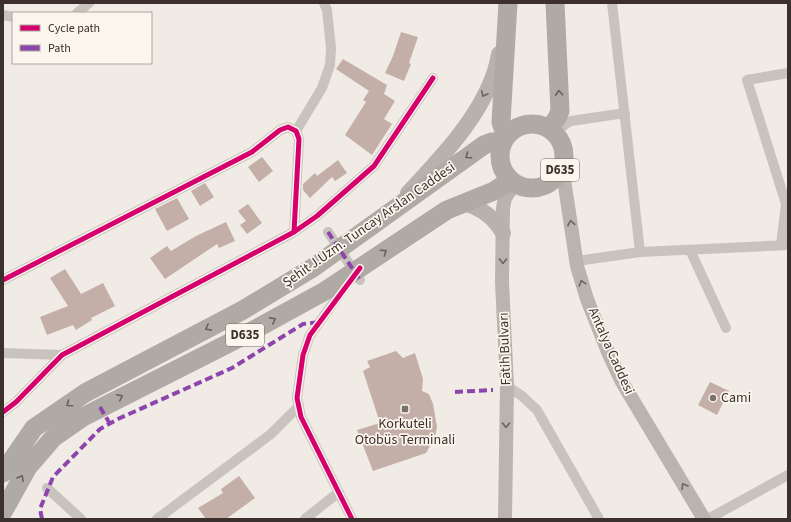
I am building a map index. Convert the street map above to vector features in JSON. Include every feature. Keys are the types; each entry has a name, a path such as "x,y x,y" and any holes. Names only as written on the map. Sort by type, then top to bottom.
{"highway":[{"path":"508,3 501,122 504,140 500,152 500,162 504,172 513,182"},
{"path":"552,132 560,111 555,3"},
{"name":"D635","path":"504,140 513,130 523,125 539,125 552,132 563,151 562,166 554,179 545,185 530,188 513,182"},
{"name":"Şehit J.Uzm. Tuncay Arslan Caddesi","path":"3,473 34,428 84,393 243,310 314,267 484,145 504,140"},
{"name":"Şehit J.Uzm. Tuncay Arslan Caddesi","path":"3,512 28,467 53,438 83,417 239,338 325,291 360,274 447,210 513,182"}],"main road":[{"path":"388,214 428,172 474,114 497,69 508,3"},
{"name":"Antalya Caddesi","path":"562,166 577,261 587,299 608,352 622,382 704,519"},
{"name":"Fatih Bulvarı","path":"505,519 507,386 502,282 503,208 505,198 513,182"},
{"path":"464,203 487,213 497,222 503,233"}],"street":[{"path":"78,12 89,3"},
{"path":"296,131 322,88 330,66 331,48 327,10 324,3"},
{"path":"612,3 640,252"},
{"path":"577,261 640,252 785,245 787,203 747,80 788,73"},
{"path":"3,412 16,402 62,355 294,232 317,216 374,166 433,78"},
{"path":"552,132 571,121 625,113"},
{"path":"3,280 252,152 280,130 288,127 296,131 299,139 294,232"},
{"path":"328,232 360,274 310,335 303,355 297,398 301,417 352,519"},
{"path":"690,250 726,328"},
{"path":"3,353 62,355"},
{"path":"507,386 522,396 537,410 599,519"},
{"path":"157,519 271,434 299,406"},
{"path":"708,519 787,478"},
{"path":"47,488 81,519"},
{"path":"305,519 339,492"}],"building":[{"path":"401,32 418,37 409,63 411,64 404,81 385,73 393,56"},
{"path":"343,59 387,85 384,94 395,101 384,119 392,124 372,155 345,135 366,102 363,100 369,91 336,69"},
{"path":"262,157 273,171 259,182 248,167"},
{"path":"338,160 347,173 335,181 332,177 310,198 303,190 303,184 315,173 317,176"},
{"path":"205,183 214,197 200,206 191,191"},
{"path":"177,198 189,219 167,231 155,209"},
{"path":"248,204 262,223 247,234 240,225 246,221 238,211"},
{"path":"226,222 235,241 219,248 217,244 165,279 150,258 167,246 171,251 196,236"},
{"path":"65,269 81,294 103,283 115,306 91,318 92,320 76,330 73,325 47,335 40,317 68,306 50,278"},
{"name":"Korkuteli Otobüs Terminali","path":"396,351 403,358 415,353 423,379 422,391 429,394 433,404 437,427 435,437 426,453 373,471 357,430 380,423 363,371 370,367 367,361"},
{"name":"Cami","path":"710,382 729,391 717,415 698,405"},
{"path":"239,476 255,498 226,519 206,519 198,508 223,493 221,489"}],"marked path":[{"path":"328,232 360,280"},
{"path":"42,519 40,509 53,477 100,429 120,418 232,368 303,324 319,322"},
{"path":"455,392 493,390"},
{"path":"100,407 110,424"}],"cycle path":[{"path":"3,412 16,402 62,355 294,232 317,216 374,166 433,78"},
{"path":"3,280 252,152 280,130 288,127 296,131 299,139 294,232"},
{"path":"352,519 301,417 297,398 303,355 310,335 360,268"}],"place":[{"name":"Cami","path":"713,398"},
{"name":"Korkuteli Otobüs Terminali","path":"405,409"}]}
